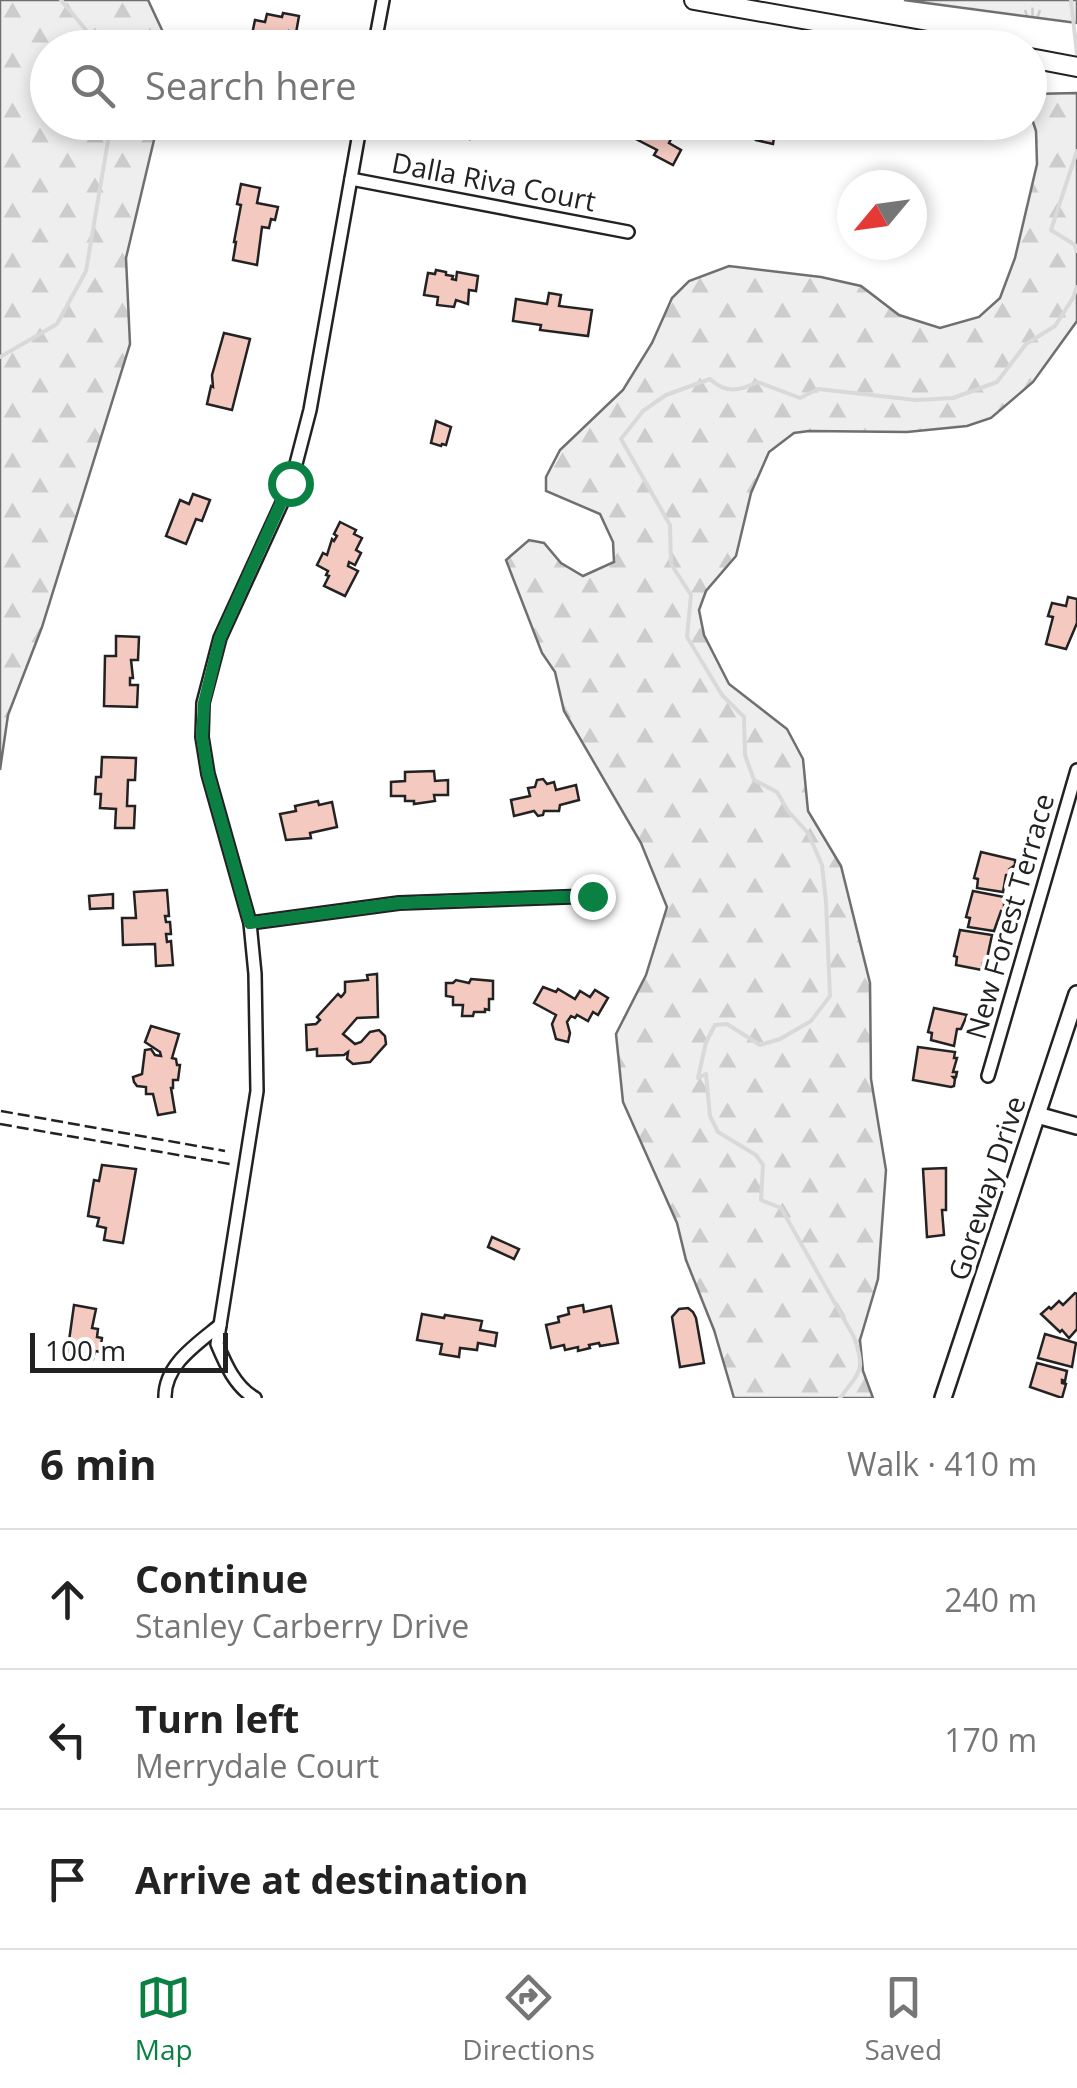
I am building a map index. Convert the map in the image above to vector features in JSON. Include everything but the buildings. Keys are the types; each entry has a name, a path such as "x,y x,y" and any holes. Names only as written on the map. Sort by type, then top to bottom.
{"main road":[{"path":"694,0 864,30"},
{"path":"1047,62 1077,67"}],"street":[{"path":"377,30 382,0"},
{"path":"255,1398 227,1367 216,1344 257,1091 255,974 250,923 208,774 202,737 204,703 220,638 290,483 310,410 358,140"},
{"name":"Dalla Riva Court","path":"351,179 628,232"},
{"name":"New Forest Terrace","path":"988,1076 1077,770"},
{"path":"250,923 400,903 592,896"},
{"name":"Goreway Drive","path":"943,1398 1077,994"},
{"path":"1037,1115 1077,1126"},
{"path":"165,1398 165,1385 180,1359 220,1324"}],"green space":[{"path":"0,0 148,0 162,30 30,30 30,140 154,140 126,258 130,344 42,627 8,715 0,770"},
{"path":"904,0 1077,0 1077,23"},
{"path":"1077,93 1077,321 1033,382 991,418 967,426 907,432 794,433 769,452 751,493 736,556 706,591 699,610 704,635 729,684 787,729 803,759 808,811 841,866 870,983 871,1079 886,1170 878,1279 860,1340 863,1371 873,1398 734,1398 677,1223 623,1102 616,1034 646,975 667,907 641,843 564,711 555,672 542,653 506,560 529,540 544,543 561,563 583,576 614,562 613,542 600,514 546,491 546,477 560,450 623,390 652,343 672,298 689,281 729,266 821,277 861,286 899,315 940,328 979,317 1000,298 1015,258 1037,164 1036,140 1047,140 1047,94"}],"waterway":[{"path":"61,0 86,30"},
{"path":"1071,0 1077,54"},
{"path":"0,357 57,324 86,271 108,140"},
{"path":"1077,151 1051,230 1075,245 1077,251"},
{"path":"840,1398 859,1370 854,1337 781,1208 761,1200 763,1165 756,1155 718,1132 710,1116 706,1074 698,1078 706,1042 715,1025 727,1024 760,1045 780,1039 811,1021 830,996 822,865 808,833 777,792 754,780 745,755 744,717 722,695 687,637 691,595 671,564 670,525 621,439 643,411 666,395 710,379 733,389 758,382 800,398 818,389 916,400 953,398 997,382 1026,344 1055,326 1077,287"}],"fence":[{"path":"1,1111 225,1151"},
{"path":"0,1124 230,1164"}],"route":[{"path":"290,483 220,638 204,703 202,737 208,774 250,923 400,903 592,896"}]}
